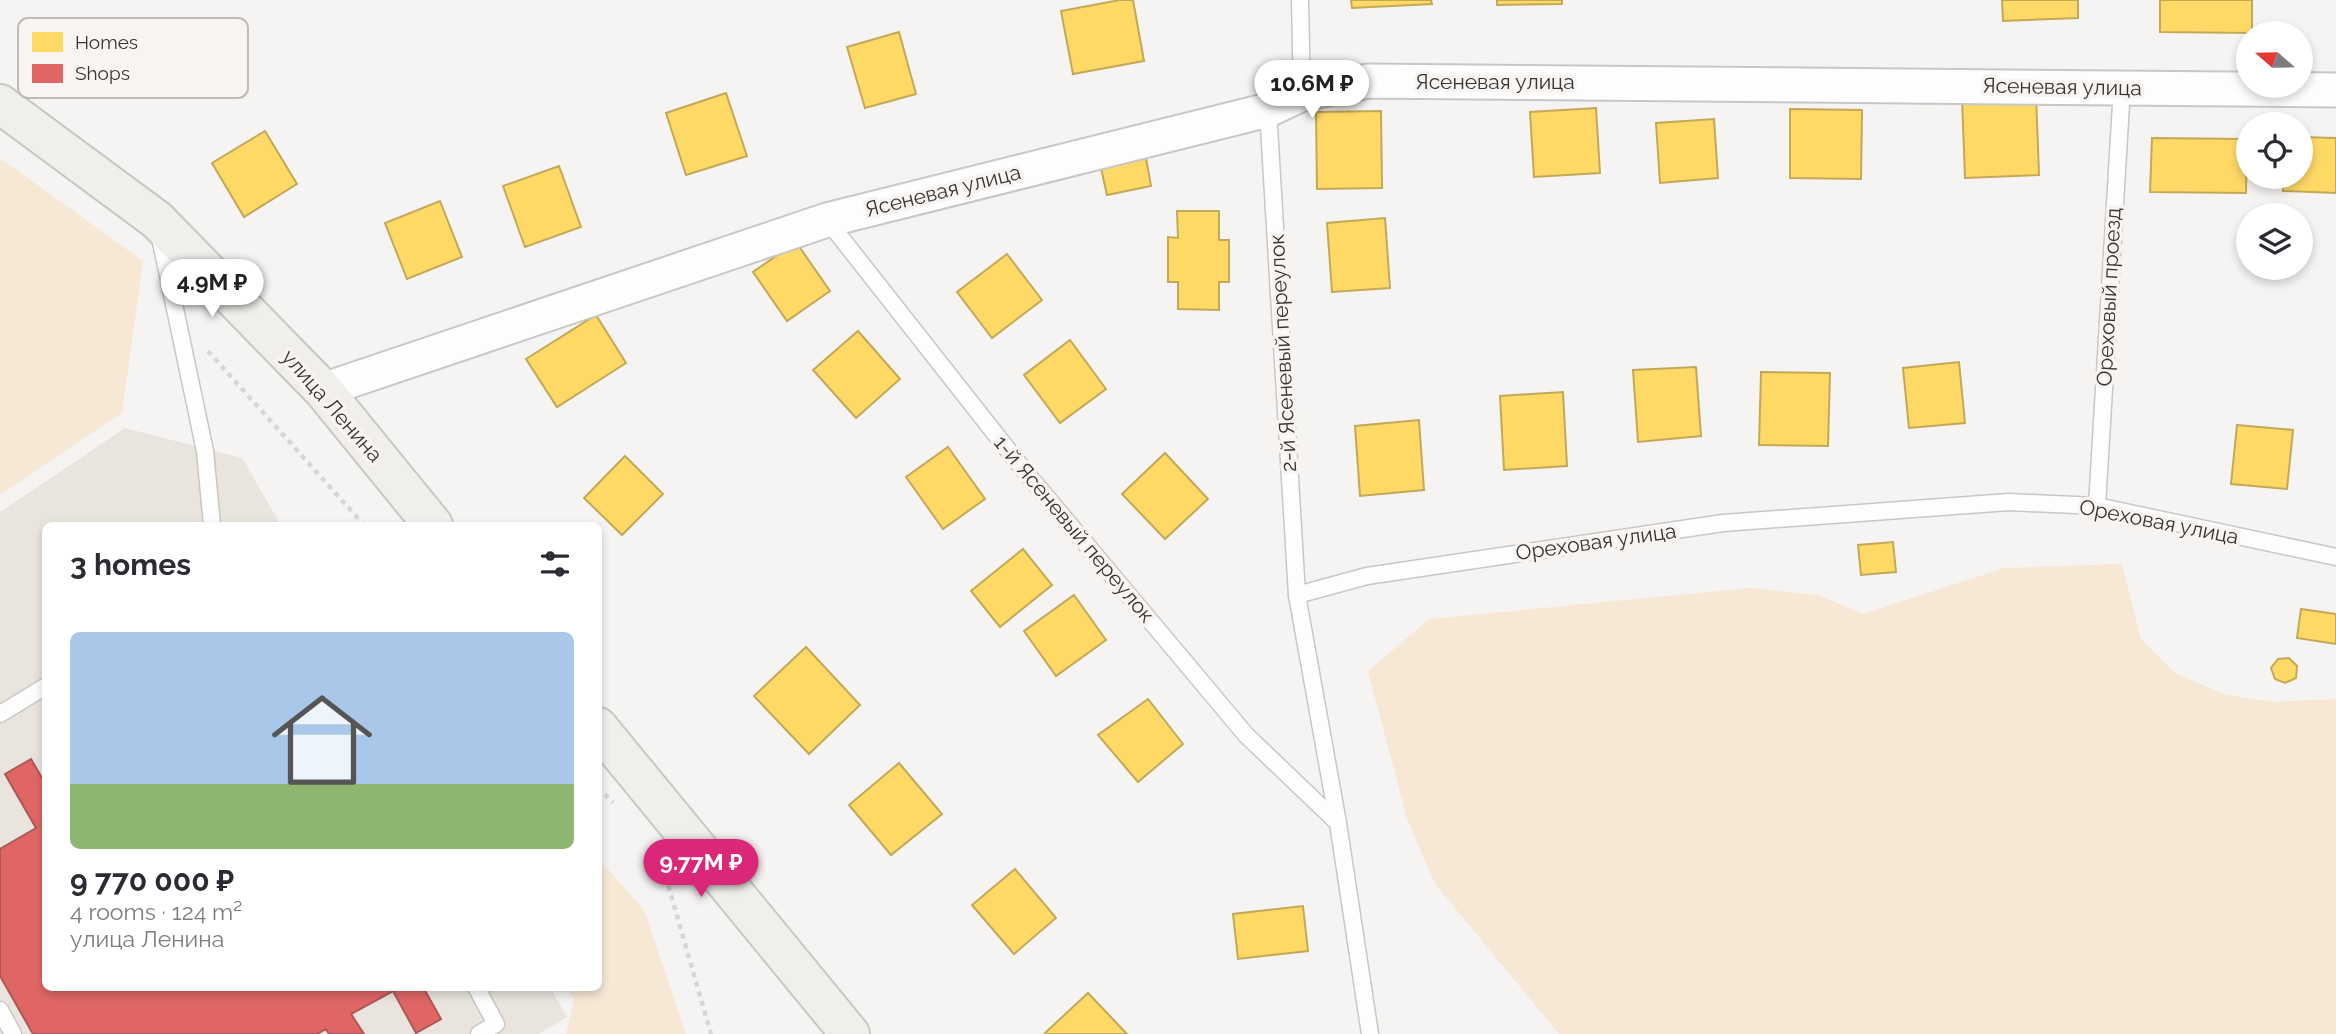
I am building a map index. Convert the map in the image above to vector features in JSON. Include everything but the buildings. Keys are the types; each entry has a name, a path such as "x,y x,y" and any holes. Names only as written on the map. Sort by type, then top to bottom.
{"main road":[{"name":"улица Ленина","path":"0,104 157,220 323,390 431,522"},
{"path":"602,732 850,1034"}],"street":[{"name":"Ясеневая улица","path":"323,390 827,220 1268,110 1302,94 1368,81 2336,90"}],"lane":[{"path":"1300,0 1302,94"},
{"name":"Ореховый проезд","path":"2097,506 2122,87"},
{"name":"2-й Ясеневый переулок","path":"1268,110 1297,595"},
{"path":"157,220 205,451 212,522"},
{"name":"1-й Ясеневый переулок","path":"827,220 1023,469 1246,735 1338,823"},
{"name":"Ореховая улица","path":"1297,595 1367,576 1723,523 2009,502 2097,506 2336,557"},
{"path":"1297,595 1338,823 1370,1034"},
{"path":"0,714 42,688"},
{"path":"478,991 496,1024 479,1034"},
{"path":"0,1010 13,1034"}],"path":[{"path":"175,314 361,522"},
{"path":"602,791 616,806"},
{"path":"659,854 712,1034"}],"shaded area":[{"path":"0,158 143,261 122,413 0,495"},
{"path":"125,428 242,458 279,522 42,522 42,991 552,991 567,1017 539,1034 0,1034 0,512"},
{"path":"2122,564 2141,639 2175,673 2224,694 2272,702 2336,699 2336,1034 1559,1034 1435,884 1407,819 1368,671 1429,619 1750,588 1818,595 1863,614 2004,568"},
{"path":"602,862 644,910 686,1034 566,1034 574,1000 568,991 602,991"}]}
